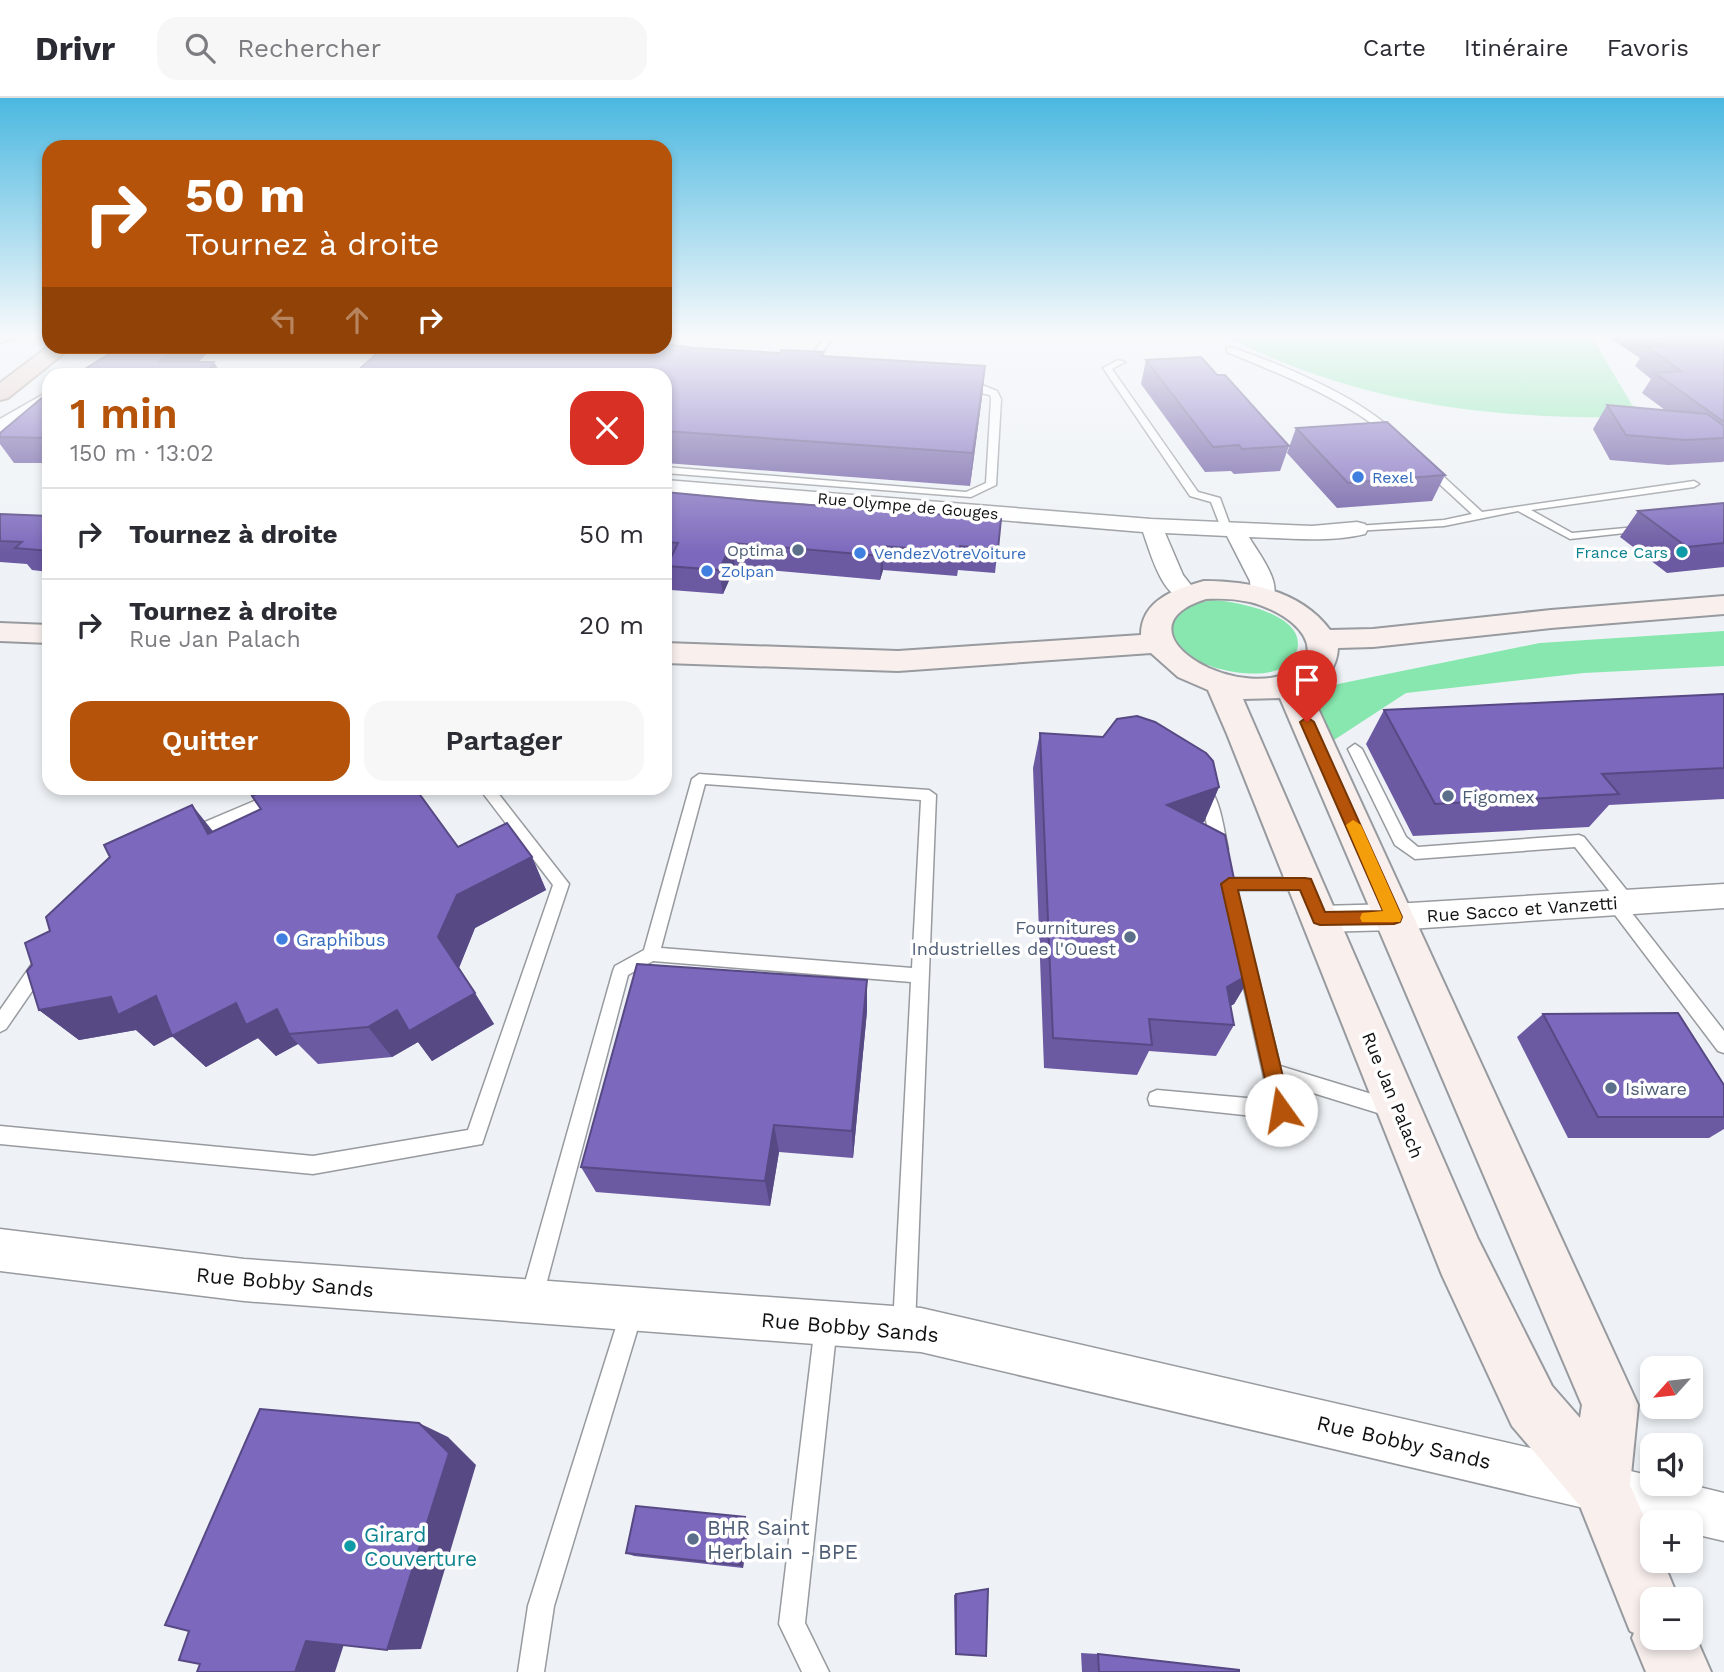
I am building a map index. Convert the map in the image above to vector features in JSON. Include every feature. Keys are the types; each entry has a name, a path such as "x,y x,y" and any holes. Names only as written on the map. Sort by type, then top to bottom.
{"main road":[{"path":"1223,590 1264,597 1300,614 1321,639 1324,655 1318,670 1302,681 1257,689 1220,684 1189,670 1167,653 1160,643 1156,623 1159,614 1165,606 1186,594 1223,590"},
{"path":"1321,639 1373,638 1551,619 1724,605"},
{"path":"0,632 42,634"},
{"path":"672,653 898,661 1160,643"},
{"name":"Rue Jan Palach","path":"1220,684 1244,734 1460,1257 1532,1406 1601,1486 1643,1587"},
{"name":"Rue Jan Palach","path":"1291,685 1610,1405 1601,1486"},
{"path":"1669,1650 1679,1672"}],"street":[{"path":"0,427 31,407"},
{"name":"Rue Olympe de Gouges","path":"672,487 1151,526 1312,533 1357,529"},
{"path":"1151,526 1172,576 1186,594"},
{"path":"1230,528 1262,581 1264,597"},
{"name":"Rue Sacco et Vanzetti","path":"1313,901 1394,917 1724,896"},
{"name":"Rue Bobby Sands","path":"0,1251 244,1280 921,1329 1601,1486 1724,1517"}],"lane":[{"path":"672,471 967,495 991,485 996,407"},
{"path":"1134,407 1195,495 1216,500 1230,528"},
{"path":"1358,407 1375,418 1404,445"},
{"path":"1413,454 1481,517"},
{"path":"1357,529 1444,523 1520,508 1694,484"},
{"path":"1520,508 1570,536 1652,527"},
{"path":"1355,749 1400,841 1415,853 1579,841 1724,1045"},
{"path":"1194,777 1208,794 1230,891 1313,901"},
{"path":"651,954 699,779 929,795 904,1328"},
{"path":"170,843 281,795"},
{"path":"0,1135 313,1165 475,1138 561,884 491,795"},
{"path":"1157,1099 1281,1110 1241,938"},
{"path":"0,1024 53,947"},
{"path":"531,1301 621,971 651,954 920,976"},
{"path":"1272,1072 1399,1110"},
{"path":"531,1672 541,1606 633,1309"},
{"path":"816,1672 792,1624 827,1322"}],"green space":[{"path":"1455,407 1637,407 1649,413 1642,417 1586,417"},
{"path":"1212,600 1253,607 1282,620 1293,629 1298,640 1296,653 1290,663 1266,673 1251,674 1209,665 1186,651 1173,634 1176,616 1186,608"},
{"path":"1724,631 1724,666 1584,673 1406,693 1334,740 1315,700 1338,684 1540,643"}],"building":[{"path":"31,407 42,407 42,438 0,437 0,433"},
{"path":"672,407 979,407 973,453 672,432"},
{"path":"1183,407 1254,407 1289,446 1242,449 1239,445 1213,447"},
{"path":"1609,407 1707,414 1724,426 1724,438 1685,440 1626,435"},
{"path":"1704,407 1724,407 1724,422"},
{"path":"1387,422 1445,475 1348,483 1296,428"},
{"path":"672,493 1001,519 998,549 960,546 959,552 883,546 881,556 732,543 719,570 672,566 672,556 678,543 672,543"},
{"path":"1724,503 1724,543 1687,547 1638,511"},
{"path":"0,514 42,516 42,550 15,548 22,542 0,541"},
{"path":"1724,694 1724,768 1602,774 1619,794 1435,804 1384,710"},
{"name":"Fournitures Industrielles de l'Ouest","path":"1137,716 1155,722 1206,753 1213,761 1219,787 1167,805 1225,835 1253,972 1227,987 1234,1025 1149,1019 1152,1045 1053,1038 1040,733 1103,737 1117,719"},
{"name":"Graphibus","path":"420,795 458,847 507,823 532,857 457,895 438,937 475,993 409,1031 397,1010 368,1027 289,1034 277,1009 246,1025 236,1003 172,1036 156,996 118,1015 111,997 39,1010 27,971 32,965 25,943 50,931 46,917 110,857 104,845 192,805 208,834 261,809 252,796"},
{"path":"637,964 867,980 852,1131 774,1125 765,1181 581,1167"},
{"path":"1678,1013 1724,1085 1724,1117 1598,1117 1543,1014"},
{"name":"Girard Couverture","path":"260,1409 419,1423 449,1453 387,1650 306,1641 295,1672 197,1672 200,1664 179,1660 189,1631 165,1625"},
{"name":"BHR Saint Herblain - BPE","path":"636,1506 745,1517 739,1565 626,1553"},
{"path":"988,1589 986,1656 956,1654 956,1594"},
{"path":"1098,1654 1239,1670 1239,1672 1099,1672"}],"slow traffic":[{"path":"1353,825 1394,917 1368,918"}],"place":[{"name":"Rexel","path":"1358,477"},
{"name":"Optima","path":"798,550"},
{"name":"France Cars","path":"1682,552"},
{"name":"VendezVotreVoiture","path":"860,553"},
{"name":"Zolpan","path":"707,571"},
{"name":"Figomex","path":"1448,796"},
{"name":"Fournitures Industrielles de l'Ouest","path":"1130,937"},
{"name":"Graphibus","path":"282,939"},
{"name":"Isiware","path":"1611,1088"},
{"name":"BHR Saint Herblain - BPE","path":"693,1539"},
{"name":"Girard Couverture","path":"350,1546"}],"route":[{"path":"1281,1110 1229,884 1305,884 1320,919 1394,917 1307,722"}]}
